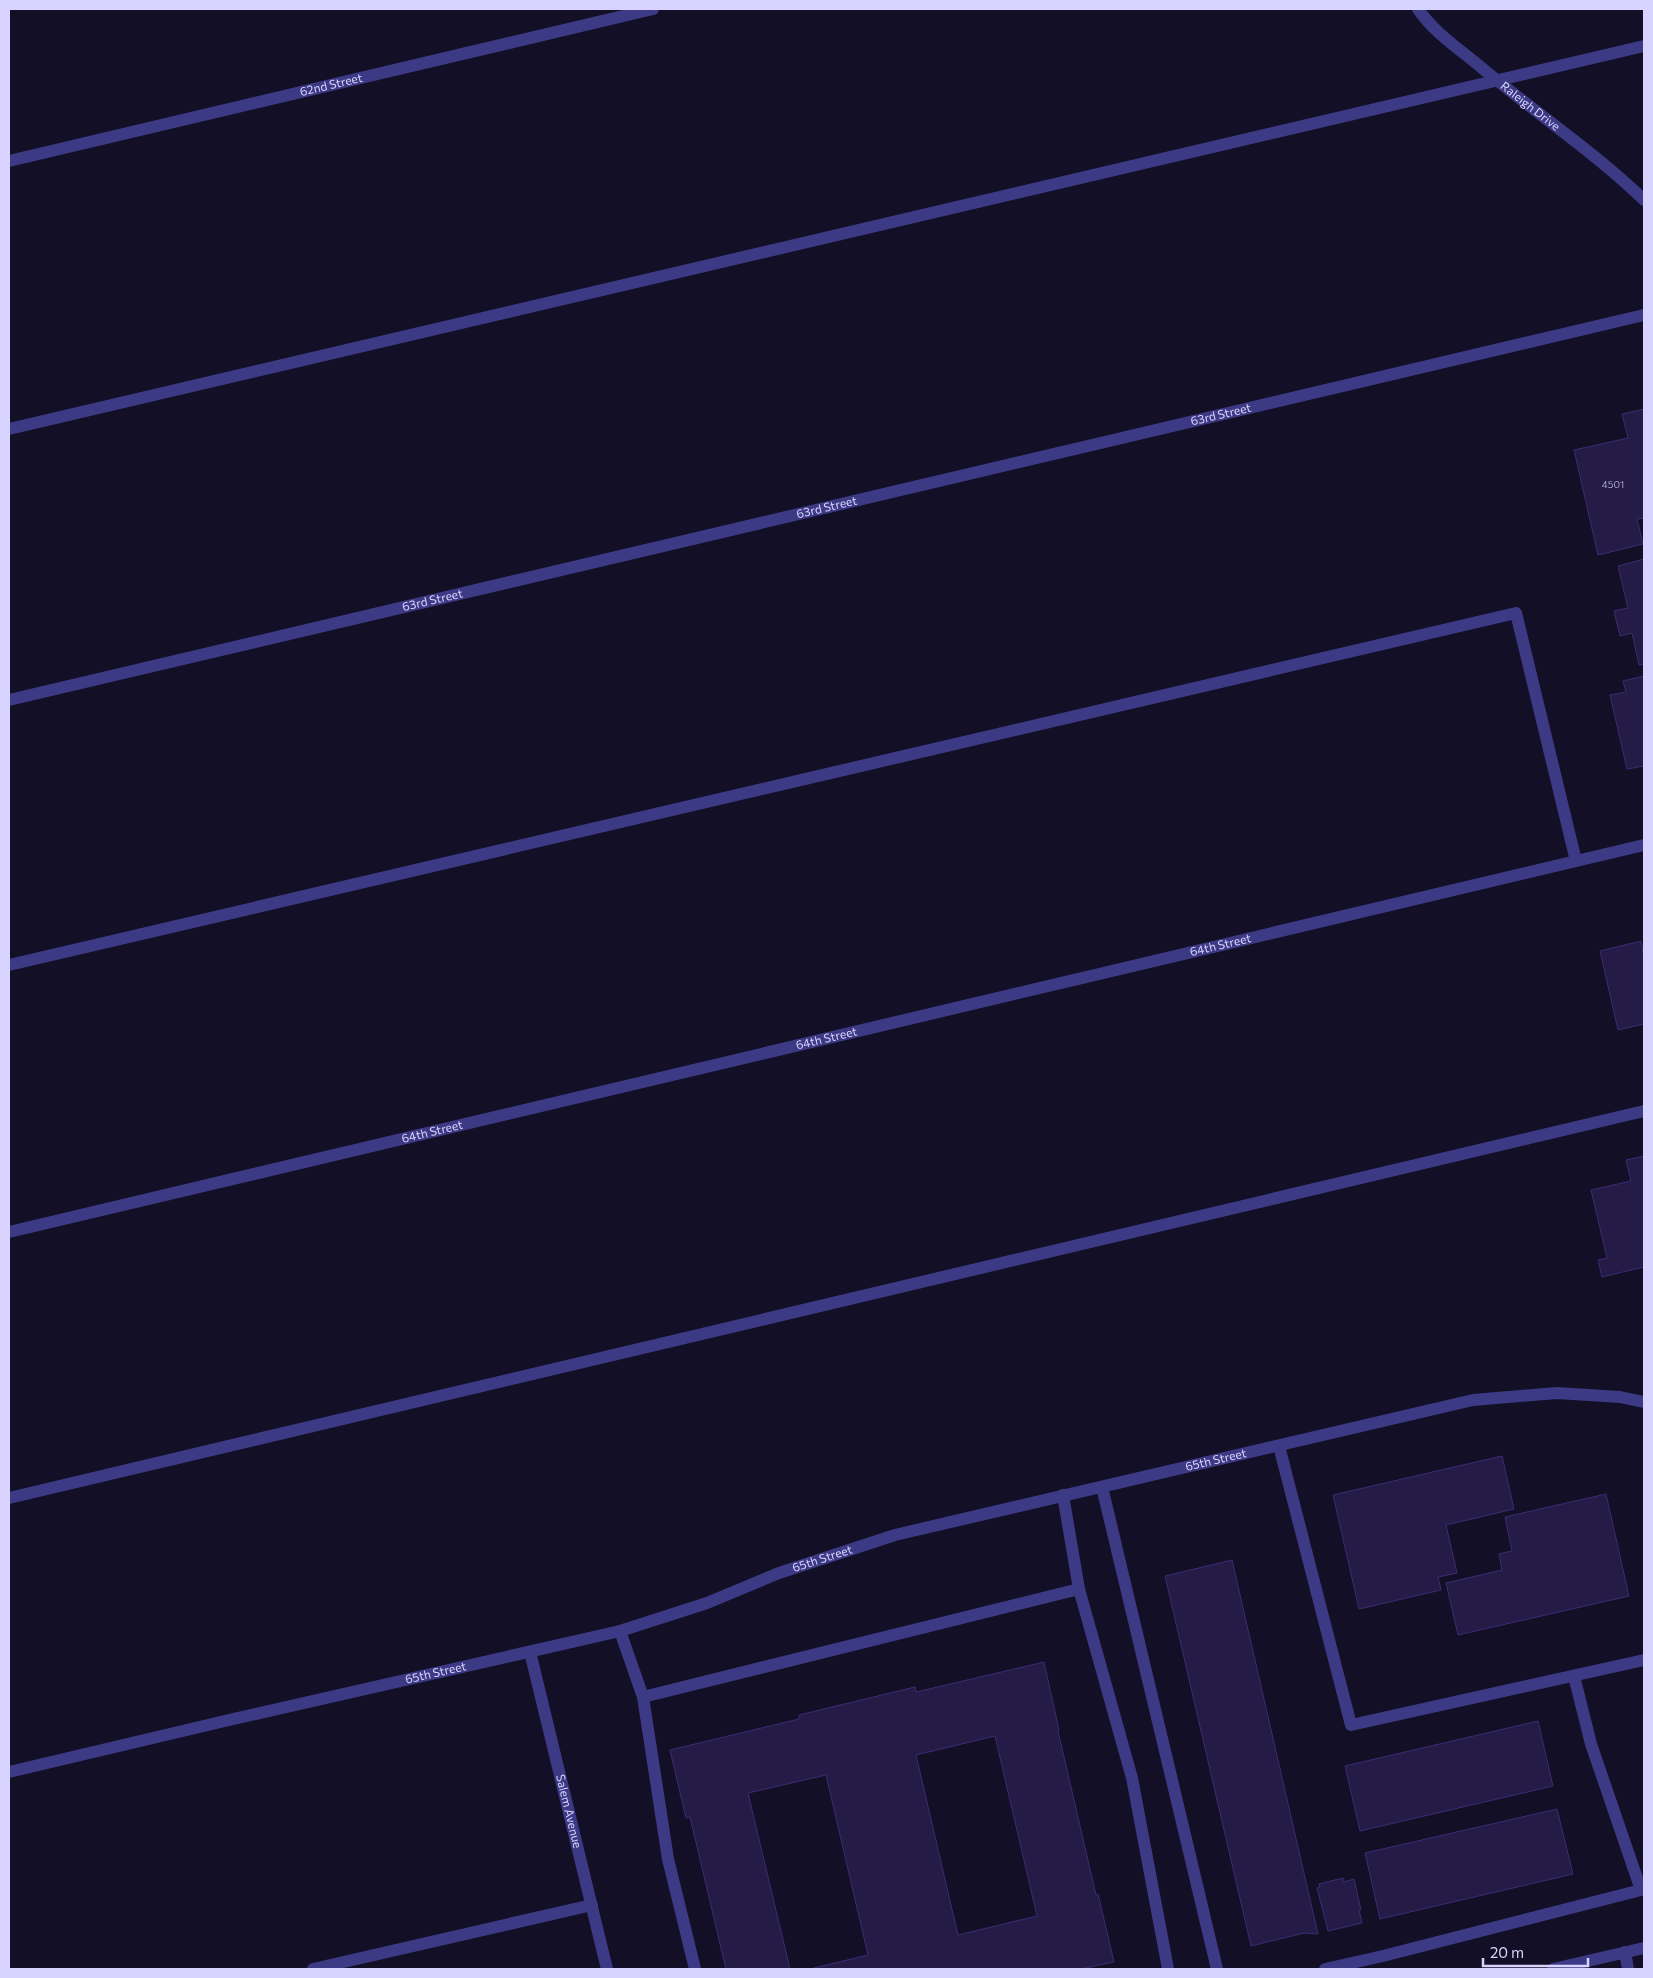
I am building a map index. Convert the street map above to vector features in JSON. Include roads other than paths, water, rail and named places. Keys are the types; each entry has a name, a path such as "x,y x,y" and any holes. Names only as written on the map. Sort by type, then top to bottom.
{"street":[{"name":"62nd Street","path":"9,161 654,9"},
{"name":"Raleigh Drive","path":"1418,9 1428,23 1497,81 1617,174 1644,200"},
{"path":"9,429 1644,46"},
{"name":"63rd Street","path":"9,700 1644,315"},
{"path":"9,965 1516,613 1576,862"},
{"name":"64th Street","path":"9,1232 1644,845"},
{"path":"9,1498 1644,1111"},
{"name":"65th Street","path":"9,1772 620,1631 707,1603 779,1573 895,1535 1473,1400 1557,1393 1620,1397 1644,1402"},
{"path":"1279,1446 1351,1726 1644,1660"},
{"path":"1102,1487 1217,1969"},
{"path":"1063,1495 1079,1589 1132,1778 1168,1969"},
{"path":"643,1697 1079,1589"},
{"path":"620,1631 643,1697 668,1859 695,1969"},
{"name":"Salem Avenue","path":"530,1652 607,1969"},
{"path":"1325,1969 1643,1896 1591,1744 1574,1676"},
{"path":"313,1969 592,1906"},
{"path":"1552,1969 1644,1948"},
{"path":"1625,1952 1628,1969"}]}
